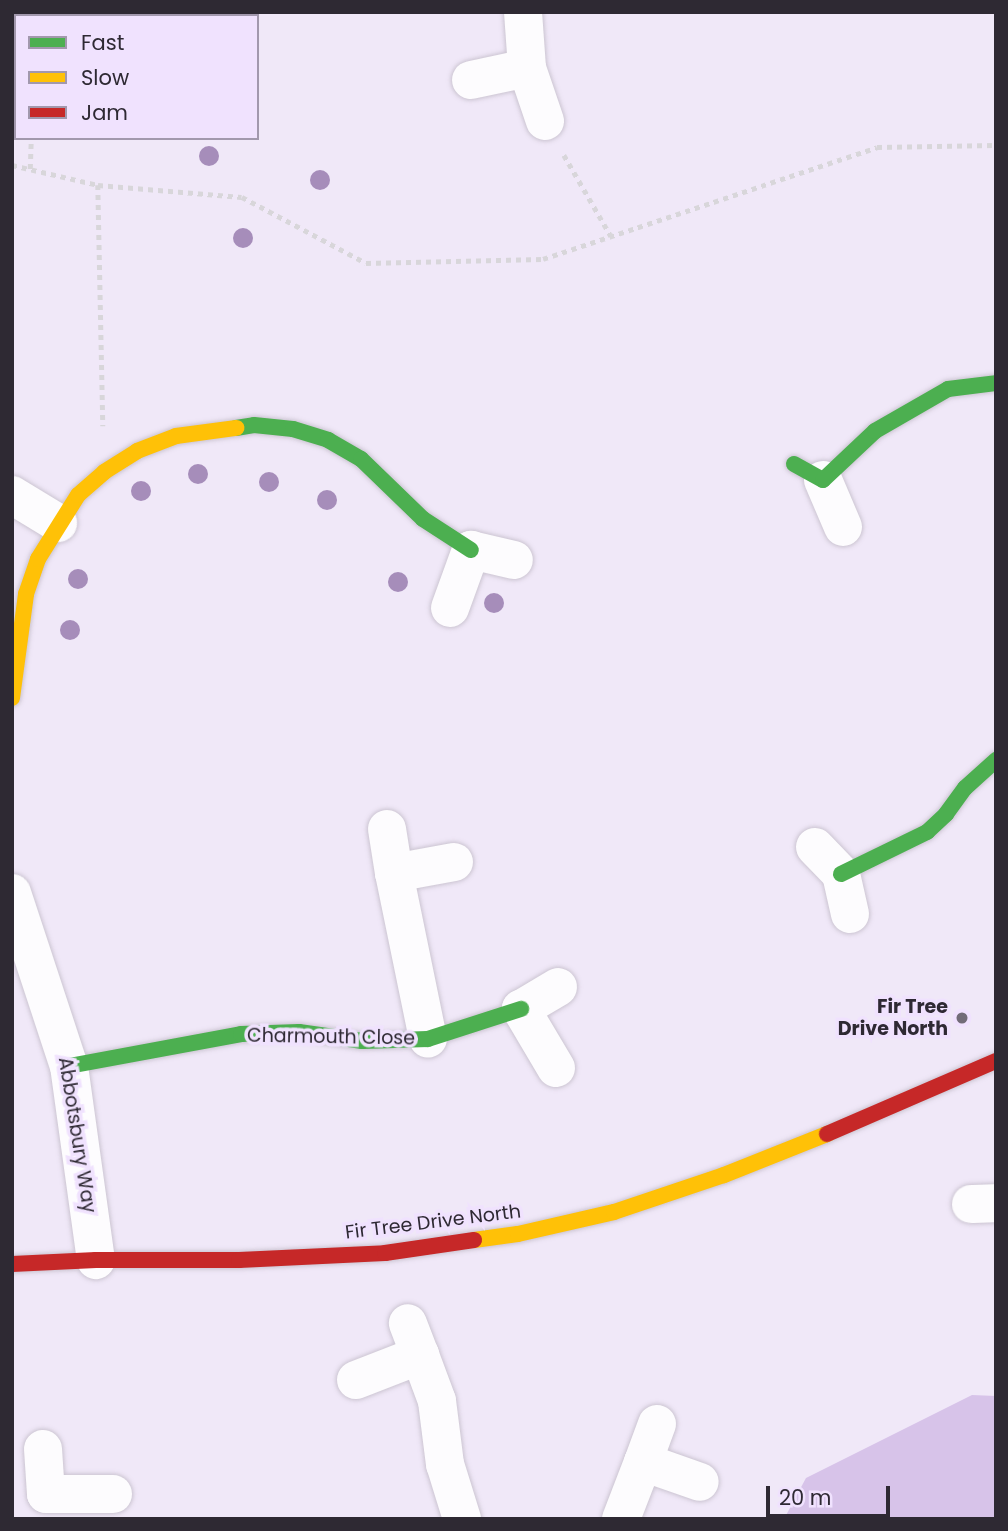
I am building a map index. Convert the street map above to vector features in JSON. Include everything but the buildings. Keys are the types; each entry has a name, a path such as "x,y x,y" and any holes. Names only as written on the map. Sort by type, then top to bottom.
{"street":[{"path":"523,12 527,68 545,121"},
{"path":"471,80 527,68"},
{"path":"843,527 808,472 948,389 996,383"},
{"path":"12,698 26,594 38,559 58,523 78,495 104,472 137,452 176,436 254,425 293,429 328,440 361,458 423,519 471,550 514,561"},
{"path":"12,495 58,523"},
{"path":"450,608 471,550"},
{"path":"841,874 928,832 946,814 965,788 996,760"},
{"name":"Charmouth Close","path":"387,829 428,1039"},
{"path":"815,847 841,874 850,915"},
{"path":"394,873 454,862"},
{"name":"Abbotsbury Way","path":"12,893 69,1066 96,1260"},
{"name":"Charmouth Close","path":"69,1066 241,1034 299,1032 362,1041 428,1039 521,1009 558,987"},
{"path":"521,1009 556,1068"},
{"name":"Fir Tree Drive North","path":"12,1264 96,1260 239,1260 385,1253 518,1234 614,1212 724,1175 859,1122 996,1061"},
{"path":"356,1380 414,1339 437,1401 445,1464 462,1519"},
{"path":"621,1519 657,1424"},
{"path":"43,1450 47,1506 113,1494"},
{"path":"643,1462 700,1482"}],"path":[{"path":"545,121 611,236"},
{"path":"30,169 31,140"},
{"path":"12,165 99,185 242,197 366,263 543,259 877,147 996,145"},
{"path":"99,185 104,472"}],"shaded area":[{"path":"972,1395 996,1396 996,1519 784,1519 806,1478"}],"traffic: fast":[{"path":"794,464 823,480 875,431 948,389 996,383"},
{"path":"236,428 254,425 293,429 328,440 361,459 423,519 471,550"},
{"path":"841,874 927,832 946,814 965,788 996,760"},
{"path":"69,1066 241,1034 299,1032 362,1041 428,1039 521,1009"}],"traffic: slow":[{"path":"12,698 26,594 38,559 78,495 104,472 137,451 176,436 236,428"},
{"path":"474,1240 518,1234 614,1212 724,1175 827,1134"}],"traffic: jam":[{"path":"827,1134 996,1061"},
{"path":"12,1264 96,1260 239,1260 385,1253 474,1240"}],"place":[{"name":"Fir Tree Drive North","path":"962,1018"}]}
